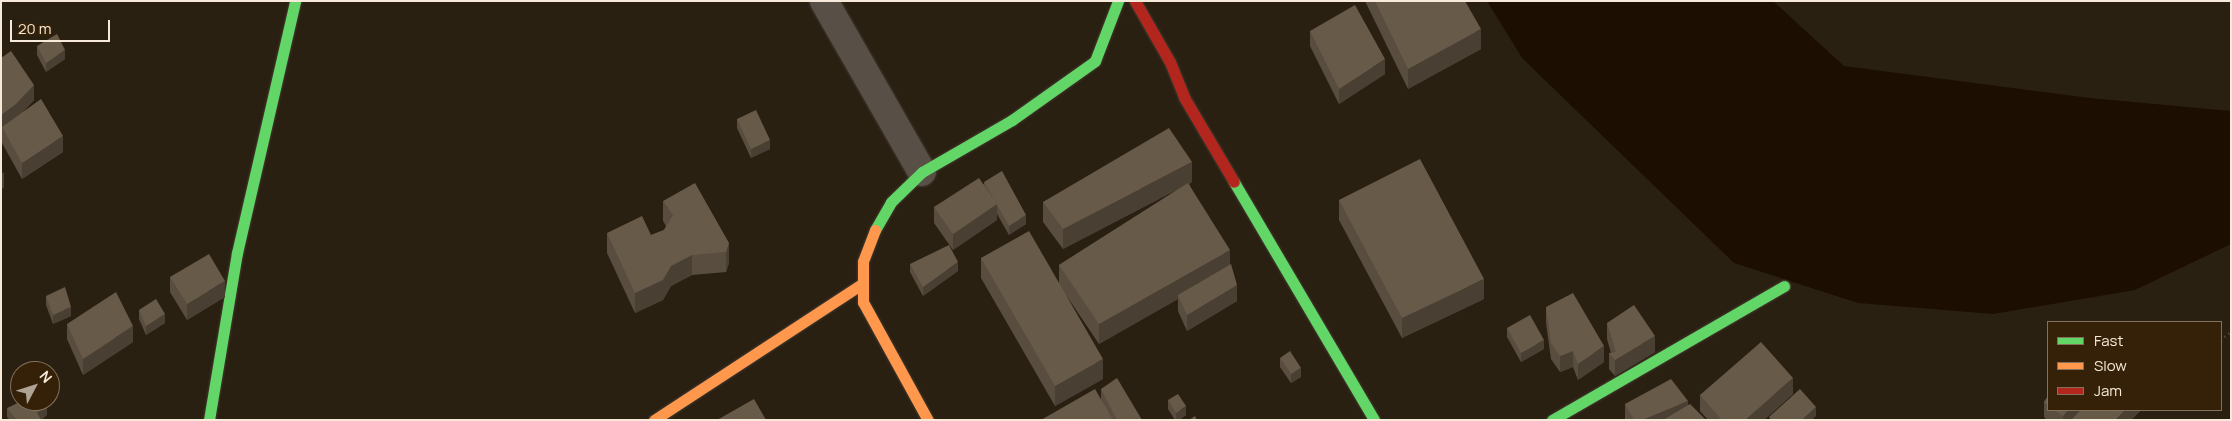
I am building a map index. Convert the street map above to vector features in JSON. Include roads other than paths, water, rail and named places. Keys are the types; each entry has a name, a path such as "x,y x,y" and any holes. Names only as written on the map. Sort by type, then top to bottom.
{"street":[{"path":"209,420 236,253 295,1"},
{"path":"824,1 922,172"},
{"path":"928,420 869,318 863,302 862,284 868,242 880,217 905,187 922,172 1012,120 1095,61 1118,1"},
{"path":"1135,1 1170,62 1184,99 1374,420"},
{"path":"654,420 862,284"},
{"path":"1552,420 1784,286"}]}
